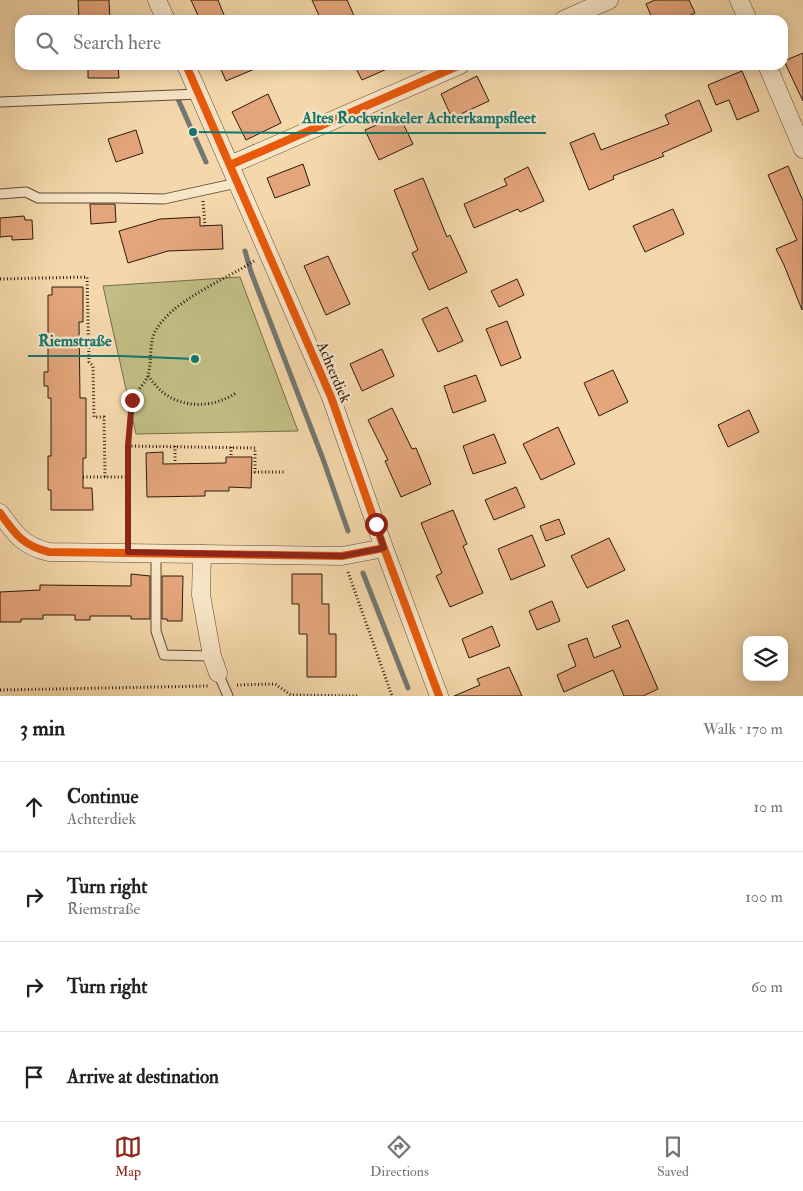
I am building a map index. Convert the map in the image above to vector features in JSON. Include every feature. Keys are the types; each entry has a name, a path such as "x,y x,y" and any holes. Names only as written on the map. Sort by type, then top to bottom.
{"street":[{"path":"156,0 164,15"},
{"path":"576,15 610,0"},
{"path":"740,0 746,15"},
{"name":"Achterdiek","path":"188,70 331,397 439,696"},
{"path":"230,165 448,70"},
{"path":"769,70 803,149"},
{"path":"0,513 18,537 35,549 49,552 342,556 384,548"},
{"path":"202,554 202,595 212,656 221,679"}],"lane":[{"path":"0,102 199,94"},
{"path":"0,194 26,192 38,198 164,199 237,183"},
{"path":"156,553 156,631 164,655 212,656"},
{"path":"221,679 228,696"}],"path":[{"path":"202,191 205,226"},
{"path":"128,552 128,446 132,400 148,376 154,335 165,317 173,310 258,259"},
{"path":"0,279 88,277 89,362 93,366 94,417 104,417 104,477"},
{"path":"148,376 163,392 177,401 213,404 226,400 236,393"},
{"path":"128,446 254,448 255,472 284,472"},
{"path":"175,446 175,463"},
{"path":"231,447 231,457"},
{"path":"83,477 128,477"},
{"path":"342,556 392,696"},
{"path":"0,690 221,679 275,684 291,695 358,696"}],"shaded area":[{"path":"240,277 298,431 136,434 103,286"}],"building":[{"path":"78,0 109,0 110,15 79,15"},
{"path":"191,0 218,0 224,15 198,15"},
{"path":"312,0 347,0 354,15 319,15"},
{"path":"655,0 689,0 695,13 691,15 651,15 646,4"},
{"path":"803,53 803,101 788,69 788,59"},
{"path":"88,70 118,70 119,78 88,78"},
{"path":"221,70 252,70 226,81"},
{"path":"357,70 385,70 362,80"},
{"path":"742,71 759,111 737,120 729,100 716,105 708,85"},
{"path":"477,76 489,101 452,118 441,94"},
{"path":"268,94 281,123 246,140 232,112"},
{"path":"699,100 712,131 662,153 664,156 613,176 614,179 589,190 570,143 594,133 601,150 669,124 665,115"},
{"path":"399,115 413,144 379,160 365,130"},
{"path":"136,130 143,153 116,162 108,139"},
{"path":"303,164 310,185 275,198 267,178"},
{"path":"788,166 803,201 802,310 776,249 797,240 768,175"},
{"path":"528,167 544,201 520,212 518,209 474,228 464,204 507,185 504,179"},
{"path":"423,178 447,237 450,235 467,272 429,290 412,253 418,250 394,190"},
{"path":"90,204 115,204 116,222 91,224"},
{"path":"673,209 684,234 645,252 633,226"},
{"path":"24,216 25,220 32,220 33,239 12,240 12,236 0,237 0,218"},
{"path":"200,217 200,226 222,225 223,249 168,251 128,263 119,231 160,219"},
{"path":"328,256 350,304 326,315 304,266"},
{"path":"517,279 524,295 499,307 491,291"},
{"path":"52,287 83,287 83,322 79,322 80,398 86,398 86,458 83,458 83,488 92,488 93,510 51,510 51,490 48,490 48,456 51,456 51,398 48,398 48,386 44,386 44,372 48,372 48,295 52,295"},
{"path":"447,307 463,341 438,352 422,319"},
{"path":"507,321 521,358 501,366 486,329"},
{"path":"382,349 394,376 362,391 350,364"},
{"path":"613,370 628,402 599,416 584,383"},
{"path":"476,375 486,401 453,413 444,386"},
{"path":"392,408 412,449 416,448 431,484 401,497 385,461 388,460 368,420"},
{"path":"749,410 759,432 728,447 718,425"},
{"path":"558,427 575,464 541,480 523,444"},
{"path":"494,434 506,463 473,474 463,446"},
{"path":"163,452 163,464 226,463 226,457 252,457 251,488 229,487 229,491 205,491 205,496 147,497 146,453"},
{"path":"516,487 525,507 494,520 485,500"},
{"path":"453,510 467,544 463,546 483,593 450,607 436,576 442,573 421,523"},
{"path":"559,519 565,534 546,541 540,526"},
{"path":"532,535 545,566 511,580 498,549"},
{"path":"609,538 625,570 587,588 571,556"},
{"path":"131,574 150,576 150,619 131,619 131,616 90,616 90,620 75,620 75,615 43,615 43,619 21,619 21,622 0,622 0,592 40,590 40,585 131,586"},
{"path":"292,574 322,574 322,604 329,604 329,634 336,634 336,677 307,677 307,634 299,634 299,604 292,604"},
{"path":"162,576 183,576 182,621 162,619"},
{"path":"552,601 560,621 537,630 529,611"},
{"path":"628,620 658,689 643,696 624,696 613,670 564,692 557,675 576,666 568,645 587,638 594,658 621,647 612,626"},
{"path":"492,626 500,646 469,658 462,639"},
{"path":"509,667 522,696 454,696 480,685 477,679"}],"waterway":[{"path":"178,99 206,162"},
{"path":"245,251 251,272 323,459 348,531"},
{"path":"363,573 408,688"}],"cycle path":[{"path":"188,70 331,397 439,696"},
{"path":"230,165 448,70"},
{"path":"0,513 10,527 26,543 49,552 342,556 384,548"}],"place":[{"name":"Altes Rockwinkeler Achterkampsfleet","path":"193,132"},
{"name":"Riemstraße","path":"195,359"}],"route":[{"path":"132,400 128,446 128,552 342,556 384,548 376,524"}]}
